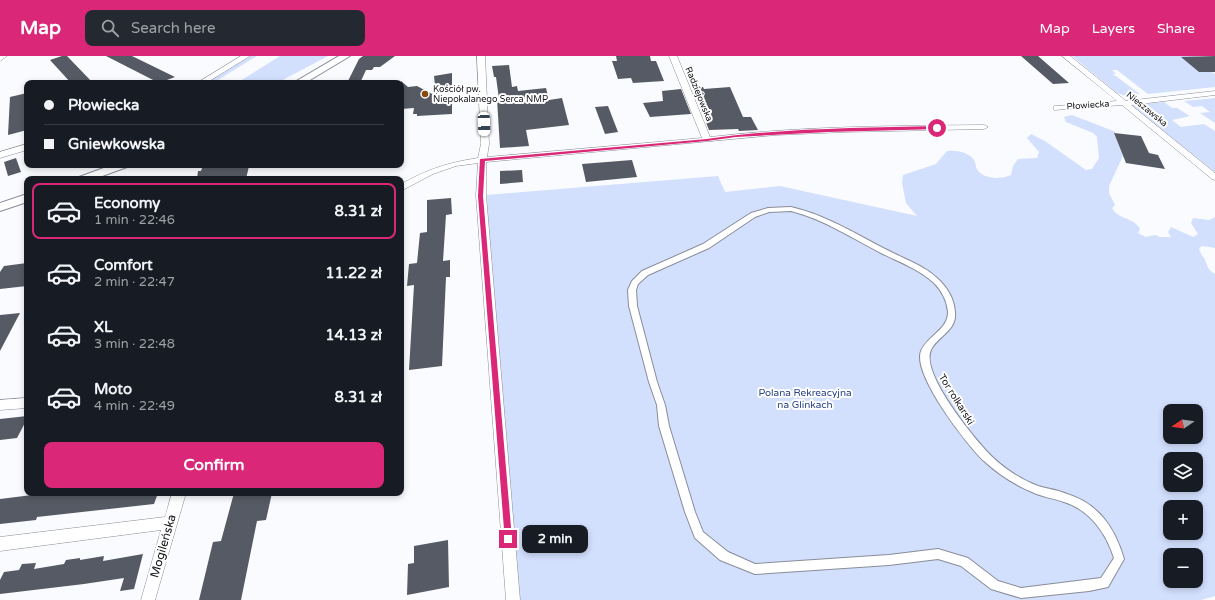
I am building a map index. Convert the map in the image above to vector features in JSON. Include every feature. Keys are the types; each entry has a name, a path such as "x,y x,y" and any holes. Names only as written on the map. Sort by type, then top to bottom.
{"street":[{"path":"0,59 3,56"},
{"path":"206,80 246,56"},
{"path":"303,80 346,56"},
{"path":"481,56 485,144 482,160 481,196 513,600"},
{"name":"Radziejowska","path":"673,56 707,140"},
{"name":"Nieszawska","path":"1066,56 1215,177"},
{"name":"Płowiecka","path":"1057,108 1124,103 1215,93"},
{"path":"404,186 443,166 482,160 707,140 736,136 828,131 984,127"},
{"path":"0,155 24,148"},
{"path":"92,176 115,168"},
{"path":"0,207 24,199"},
{"name":"Tor rolkarski","path":"792,209 802,211 816,217 930,276 943,289 950,302 951,319 948,328 931,341 924,353 926,368 938,393 962,429 983,454 1004,473 1030,487 1067,498 1087,507 1100,519 1110,532 1116,545 1119,559 1104,583 1021,593 995,585 964,562 938,554 889,560 755,569 724,556 699,535 690,512 664,426 661,405 653,382 634,306 632,290 635,283 645,273 706,246 753,216 768,210 792,209"},
{"path":"0,406 24,403"},
{"name":"Mogileńska","path":"148,600 178,496"},
{"path":"0,544 169,523"}],"green space":[{"path":"250,56 257,56 218,80 210,80"},
{"path":"280,56 328,56 283,80 242,80"},
{"path":"1072,56 1196,56 1208,65 1194,68 1200,71 1215,74 1215,87 1148,94 1117,70 1112,70 1116,74 1113,74 1140,94 1126,96 1117,93"},
{"path":"1215,98 1215,123 1200,113 1210,112 1202,106 1193,107 1184,101"},
{"path":"1164,102 1172,108 1177,108 1190,116 1172,120 1181,127 1204,124 1215,131 1215,172 1129,105"},
{"name":"Polana Rekreacyjna na Glinkach","path":"1072,115 1116,132 1114,133 1123,156 1109,186 1109,193 1115,205 1112,208 1118,215 1134,222 1140,229 1138,233 1146,237 1155,235 1160,237 1171,237 1168,232 1171,227 1193,237 1198,234 1191,223 1193,218 1209,220 1215,217 1215,248 1202,246 1199,248 1208,268 1215,274 1215,596 1201,600 513,600 489,294 487,195 718,176 725,192 780,186 917,216 906,203 902,183 903,175 936,164 947,151 959,151 967,154 975,162 978,171 986,176 994,178 1003,177 1011,175 1013,166 1018,159 1037,158 1039,152 1027,138 1031,134 1045,141 1086,170 1092,169 1099,158 1097,137 1093,133 1066,122 1064,117"}],"building":[{"path":"67,56 90,80 68,80 50,60"},
{"path":"106,56 132,56 175,77 167,80 153,80"},
{"path":"363,56 395,56 380,67 374,67 372,70 366,70 361,80 348,80 359,59"},
{"path":"616,56 650,56 651,61 656,61 664,81 633,83 631,78 618,79 612,61 617,61"},
{"path":"1021,56 1038,56 1069,83 1053,84"},
{"path":"1215,56 1215,72 1199,72 1181,57"},
{"path":"509,65 512,87 517,86 518,91 546,88 549,100 562,98 569,125 526,130 529,146 500,148 497,99 499,99 496,77 494,77 492,66"},
{"name":"Kościół pw. Niepokalanego Serca NMP","path":"452,73 452,85 436,95 452,101 452,114 417,116 417,114 413,114 414,108 404,109 404,84 408,87 417,86 436,96 434,76"},
{"path":"703,87 704,89 730,87 743,117 751,117 758,130 709,130 692,88"},
{"path":"681,89 691,114 650,117 643,103 663,101 662,91"},
{"path":"24,94 24,131 8,135 10,97"},
{"path":"608,106 618,132 605,134 595,107"},
{"path":"1114,133 1141,136 1149,153 1158,155 1165,169 1126,163"},
{"path":"16,158 21,172 8,176 4,162"},
{"path":"632,160 637,177 586,182 582,164"},
{"path":"202,168 249,168 247,176 197,176 198,171 201,171"},
{"path":"522,170 523,182 500,184 500,171"},
{"path":"451,198 452,214 446,215 443,261 450,260 450,277 446,277 442,366 409,370 414,285 407,286 409,264 417,263 420,233 427,232 427,200"},
{"path":"24,263 24,286 0,289 0,272 4,266"},
{"path":"20,313 0,351 0,315"},
{"path":"24,416 24,425 17,438 0,440 0,419"},
{"path":"24,496 157,496 154,504 37,517 36,520 0,524 0,499"},
{"path":"233,496 271,496 266,520 257,521 241,600 199,600 213,542 221,541"},
{"path":"448,540 449,587 407,595 408,564 414,563 414,546"},
{"path":"143,554 134,589 120,591 124,578 0,594 0,580 4,572 19,570 22,564 36,563 34,569 64,564 66,560 80,558 80,560 104,556 103,561"}],"place":[{"name":"Kościół pw. Niepokalanego Serca NMP","path":"425,94"}],"route":[{"path":"508,539 481,196 482,160 707,140 736,136 828,131 937,128"}]}
